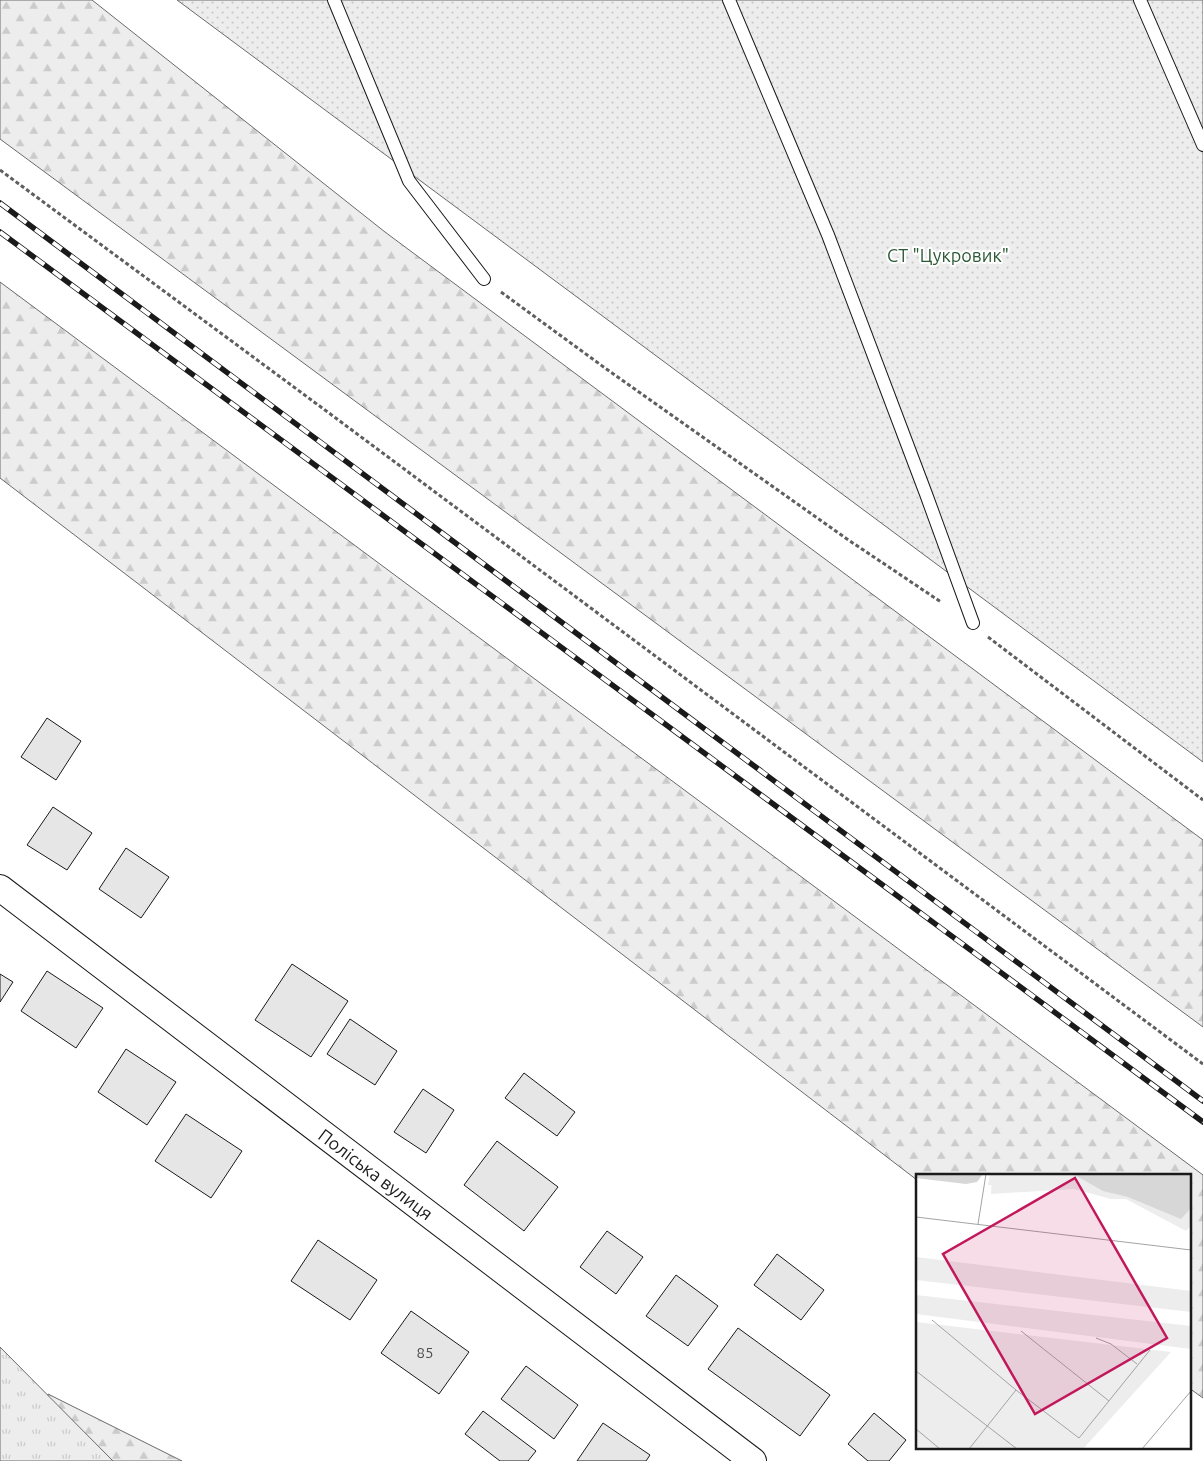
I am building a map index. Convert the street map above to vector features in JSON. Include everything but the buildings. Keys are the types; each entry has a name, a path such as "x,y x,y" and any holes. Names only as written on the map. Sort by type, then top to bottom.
{"street":[{"name":"Поліська вулиця","path":"0,888 753,1461"}],"lane":[{"path":"334,0 409,180 484,279"},
{"path":"729,0 828,235 973,623"},
{"path":"1140,0 1203,145"}],"path":[{"path":"0,170 1203,1064"},
{"path":"484,279 605,368 847,539 973,623 994,643 1203,800"}],"green space":[{"path":"0,0 92,0 385,232 1203,840 1203,1027 0,139"},
{"name":"СТ \"Цукровик\"","path":"177,0 1203,0 1203,762"},
{"path":"0,282 1203,1175 1203,1398 1190,1389 1190,1174 916,1174 916,1179 0,478"},
{"path":"0,1347 113,1461 0,1461"},
{"path":"48,1394 182,1461 31,1461"}],"railway":[{"path":"0,203 1203,1101"},
{"path":"0,232 1203,1122"}]}
